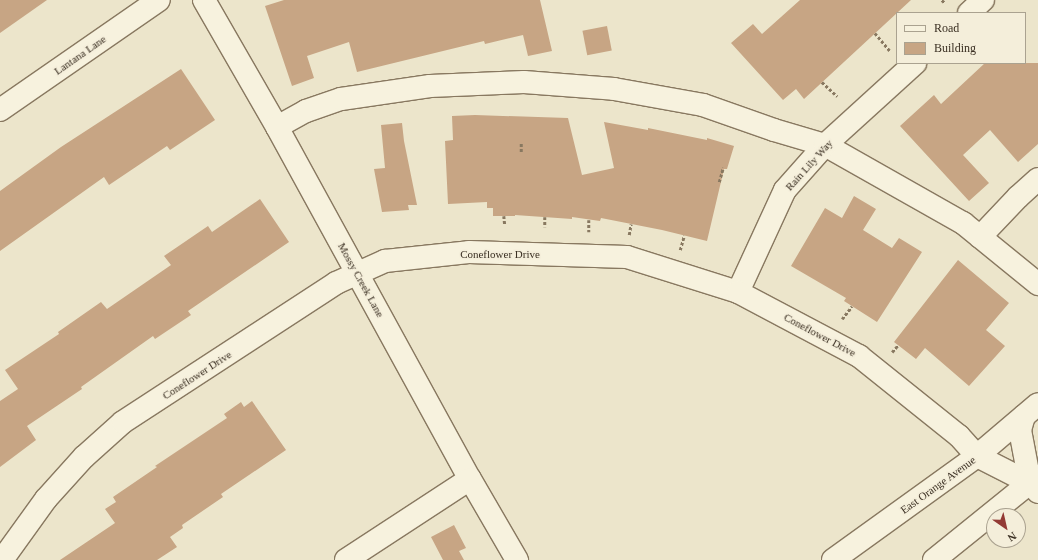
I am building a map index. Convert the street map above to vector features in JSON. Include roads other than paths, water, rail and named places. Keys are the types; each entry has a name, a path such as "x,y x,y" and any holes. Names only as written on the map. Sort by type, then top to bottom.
{"street":[{"name":"Lantana Lane","path":"0,110 160,0"},
{"name":"Mossy Creek Lane","path":"204,0 277,127 470,479 517,560"},
{"path":"970,12 983,0"},
{"name":"Rain Lily Way","path":"738,292 785,190 825,144 914,64"},
{"path":"277,127 306,111 341,99 430,86 524,82 614,89 703,105 774,130 825,144 962,223 1038,284"},
{"path":"980,237 1018,197 1038,179"},
{"name":"Coneflower Drive","path":"2,560 46,499 84,457 123,422 336,283 385,261 469,252 627,257 738,292 859,356 959,436 978,456 1036,484"},
{"path":"934,560 1036,484 1020,430 1031,410"},
{"name":"East Orange Avenue","path":"833,560 978,456 1031,410"},
{"path":"346,560 470,479"}]}
